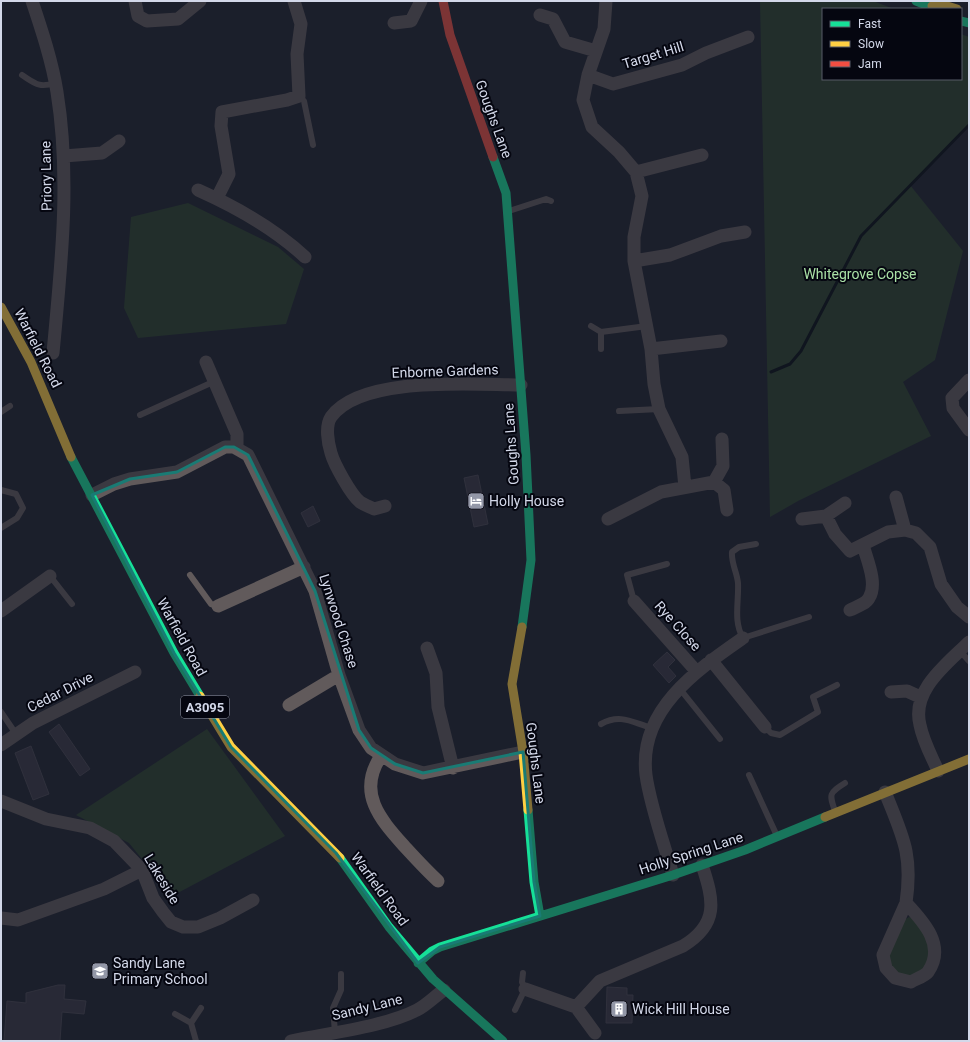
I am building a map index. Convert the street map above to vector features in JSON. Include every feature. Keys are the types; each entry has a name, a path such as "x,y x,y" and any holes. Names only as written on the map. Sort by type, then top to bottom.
{"street":[{"name":"Priory Lane","path":"32,1 43,35 55,83 64,156 63,249 53,353"},
{"path":"135,1 138,16 147,21 178,18 200,1"},
{"path":"217,198 229,174 221,126 222,112 287,100 299,96 297,54 300,24 294,1"},
{"path":"394,23 411,22 421,1"},
{"name":"Goughs Lane","path":"443,1 450,35 506,193 526,455 531,560 525,611 512,684 523,752 534,882 540,916"},
{"path":"606,1 604,29 588,75 583,100 592,127 620,152 636,172 642,196 634,237 634,261 651,349 654,384 659,409 682,457 684,487"},
{"path":"916,1 934,8 944,5 954,8"},
{"path":"540,15 553,19 565,42 596,51"},
{"name":"Target Hill","path":"588,75 613,84 682,65 706,52 748,37"},
{"path":"64,156 102,153 119,141"},
{"path":"636,172 702,155"},
{"path":"198,190 217,198 286,239 305,256"},
{"path":"634,261 670,255 721,236 745,232"},
{"name":"Warfield Road","path":"1,307 10,321 40,379 72,458 174,653 231,747 336,853 389,927 418,963 444,990 503,1041"},
{"path":"1,330 10,321"},
{"path":"651,349 721,341"},
{"path":"92,495 114,484 130,479 177,472 225,447 237,448 237,434 213,382 206,362"},
{"path":"967,428 953,408 952,398 969,380"},
{"name":"Enborne Gardens","path":"386,506 374,509 360,502 338,469 331,454 328,435 331,418 344,405 380,390 414,386 521,385"},
{"path":"714,482 723,466 722,439"},
{"name":"Lynwood Chase","path":"237,448 248,455 304,567 315,592 339,675 359,730 371,748 381,756 396,764 423,773 523,752"},
{"path":"608,519 661,492 714,482 724,490 727,510"},
{"path":"896,497 905,530"},
{"path":"802,519 826,516 845,503"},
{"path":"826,516 835,534 850,551 888,532 905,530 916,534 930,547 941,584 957,606 969,617"},
{"path":"850,610 862,605 870,598 873,584 863,545"},
{"path":"218,606 304,567"},
{"path":"1,611 50,576"},
{"name":"Rye Close","path":"634,601 697,672"},
{"path":"673,875 646,774 646,753 652,728 658,715 680,688 711,660 743,638"},
{"path":"938,772 919,724 920,697 931,681 969,642"},
{"path":"427,648 436,673 438,707 452,768"},
{"path":"711,660 765,727"},
{"name":"Cedar Drive","path":"1,745 32,723 136,672"},
{"path":"289,705 339,675"},
{"path":"891,692 907,691 920,697"},
{"path":"381,756 373,770 370,781 372,801 384,824 430,879"},
{"name":"Holly Spring Lane","path":"418,963 432,951 440,947 673,875 777,838 885,792 969,759"},
{"path":"885,792 906,844 909,880 906,904 883,955 886,968 895,978 912,982 927,973 935,953 930,932 924,922 906,904"},
{"name":"Lakeside","path":"2,804 46,819 90,828 114,841 142,870 153,898 171,922 183,927 198,927 220,918 253,900"},
{"path":"576,1007 600,982 683,946 702,931 711,913 712,903 710,890 702,865"},
{"path":"1,918 18,920 104,890 142,870"},
{"path":"525,988 576,1007 595,1033"},
{"name":"Sandy Lane","path":"291,1041 376,1023 418,1010 444,990"}],"lane":[{"path":"22,76 36,84 44,86 55,83"},
{"path":"299,96 304,101 313,145"},
{"path":"507,211 546,199 551,200"},
{"path":"591,326 601,332 647,326"},
{"path":"601,332 601,349"},
{"path":"140,415 213,382"},
{"path":"1,412 10,406"},
{"path":"619,411 659,409"},
{"path":"1,490 16,494 23,508 17,518 1,528"},
{"path":"756,544 739,547 732,552 738,585 736,614 739,631 743,638 808,617"},
{"path":"634,601 627,576 667,564"},
{"path":"190,575 211,604 218,606"},
{"path":"50,576 72,604"},
{"path":"960,651 969,661"},
{"path":"765,727 771,733 780,736 787,732 818,712 813,697 837,685"},
{"path":"680,688 720,739"},
{"path":"1,712 16,734"},
{"path":"601,724 610,719 619,719 631,720 652,728"},
{"path":"748,775 777,838"},
{"path":"836,813 831,795 832,791 845,783"},
{"path":"516,1010 525,988 522,982 523,973"},
{"path":"335,1032 333,1008 341,990 341,974"},
{"path":"191,1023 201,1008"},
{"path":"175,1014 191,1023 196,1041"}],"highlighted area":[{"path":"225,447 234,447 248,455 315,591 359,730 371,748 395,764 423,773 523,752 534,882 540,916 440,947 418,963 336,853 231,747 174,653 92,495 130,479 177,472"}],"green space":[{"name":"Whitegrove Copse","path":"760,1 873,1 891,8 822,8 822,80 962,80 962,34 969,37 969,125 910,185 963,251 935,360 903,382 931,436 798,501 770,517"},
{"path":"188,203 278,247 304,269 286,324 138,338 124,308 131,217"},
{"path":"207,729 285,836 172,896 129,843 76,815"},
{"path":"909,917 916,919 923,929 928,940 930,953 926,967 913,977 902,976 890,968 888,948 900,923"}],"building":[{"name":"Holly House","path":"478,475 488,524 474,527 464,478"},
{"path":"313,506 320,521 308,527 301,513"},
{"path":"667,652 675,660 668,667 676,676 669,683 653,665"},
{"path":"59,724 90,769 80,776 49,732"},
{"path":"31,746 49,794 33,800 15,753"},
{"path":"58,985 65,985 64,999 86,1001 84,1014 62,1012 60,1041 4,1041 7,1001 26,1003 26,993"},
{"name":"Wick Hill House","path":"607,987 627,988 627,995 633,995 632,1023 606,1023"}],"waterway":[{"path":"771,372 790,364 801,351 861,236 969,125"}],"traffic: fast":[{"path":"916,1 934,8"},
{"path":"962,21 969,23"},
{"path":"493,157 506,193 526,455 531,560 522,627"},
{"path":"71,457 174,653 200,696"},
{"path":"528,810 534,882 540,916"},
{"path":"418,963 432,951 440,947 673,875 745,850 825,817"},
{"path":"340,858 389,927 433,979 503,1041"}],"traffic: slow":[{"path":"932,6 944,5 954,8"},
{"path":"1,307 31,362 71,457"},
{"path":"522,627 512,684 523,752 528,810"},
{"path":"200,696 231,747 340,858"},
{"path":"825,817 969,759"}],"traffic: jam":[{"path":"443,1 450,35 493,157"}],"place":[{"name":"Holly House","path":"476,501"},
{"name":"Sandy Lane Primary School","path":"100,971"},
{"name":"Wick Hill House","path":"619,1009"}]}
